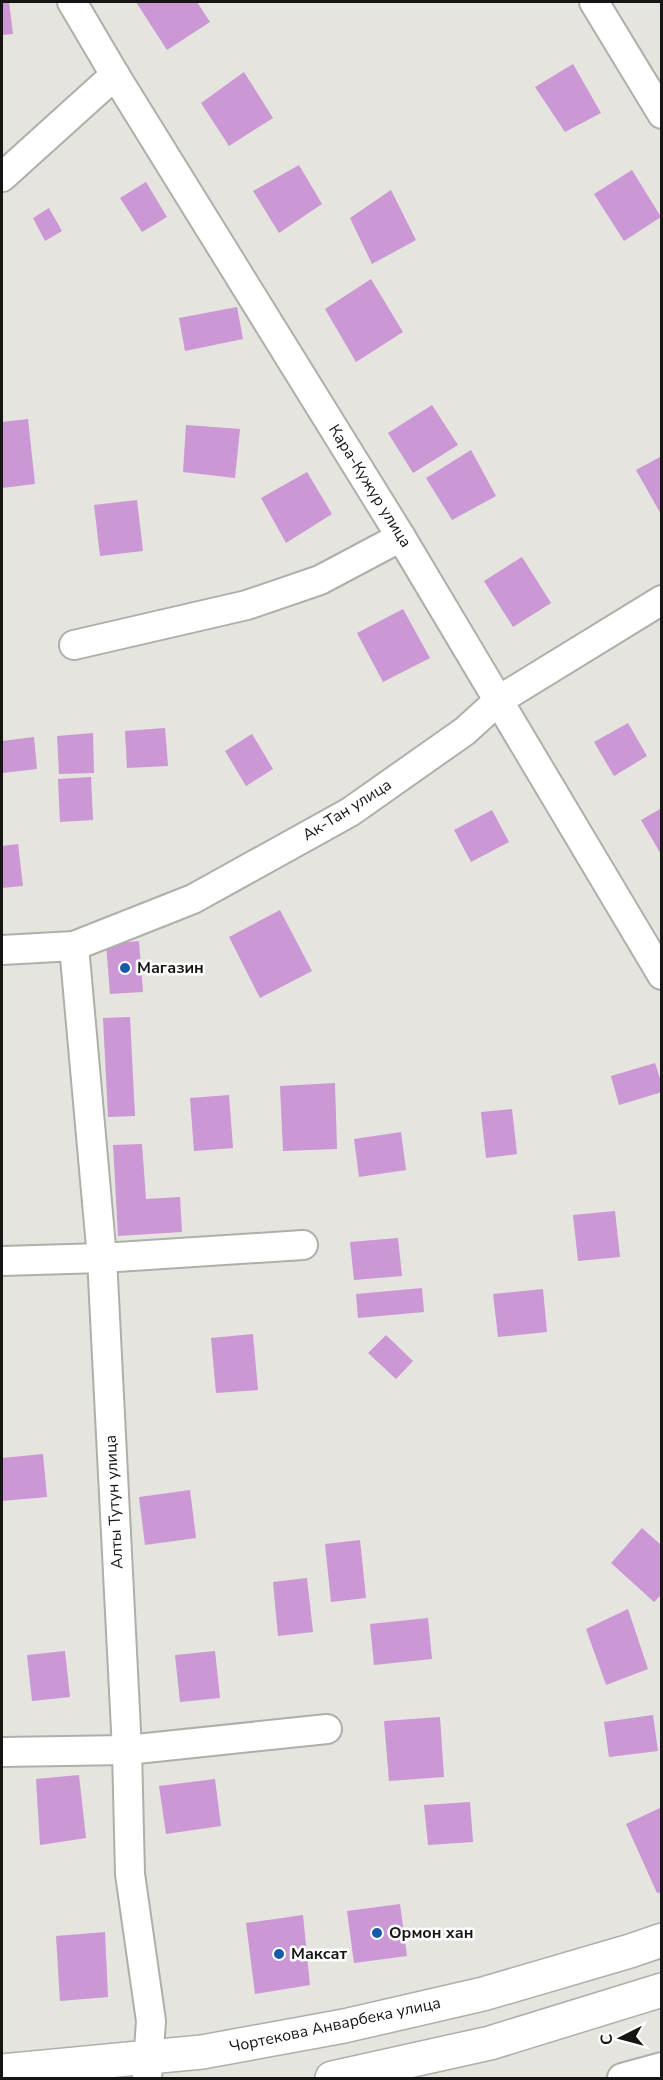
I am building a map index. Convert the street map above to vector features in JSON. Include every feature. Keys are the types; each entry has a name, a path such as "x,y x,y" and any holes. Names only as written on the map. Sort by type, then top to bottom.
{"main road":[{"name":"Чортекова Анварбека улица","path":"2,2071 147,2068 201,2052 356,2024 483,1994 662,1940"},
{"path":"332,2079 490,2043 662,1990"}],"street":[{"name":"Кара-Кужур улица","path":"72,2 401,537 662,975"},
{"path":"594,2 662,114"},
{"path":"2,177 115,75"},
{"path":"75,645 247,605 320,580 401,537"},
{"name":"Ак-Тан улица","path":"2,950 74,946 193,898 350,812 465,732 499,700 662,600"},
{"name":"Алты Тутун улица","path":"74,946 102,1258 127,1750 130,1874 151,2021 147,2068"},
{"path":"2,1261 102,1258 303,1245"},
{"path":"2,1752 127,1750 327,1729"},
{"path":"622,2079 662,2067"}],"building":[{"path":"2,2 9,2 13,34 2,35"},
{"path":"136,2 197,2 210,22 167,50"},
{"path":"573,64 601,113 565,132 535,87"},
{"path":"244,72 273,118 229,146 201,103"},
{"path":"299,165 322,204 279,233 253,191"},
{"path":"632,170 661,217 624,241 594,194"},
{"path":"146,182 167,217 142,232 120,198"},
{"path":"391,190 416,240 372,264 350,218"},
{"path":"49,208 62,231 45,241 33,218"},
{"path":"371,279 403,332 356,362 325,309"},
{"path":"237,307 243,339 185,351 179,318"},
{"path":"432,405 458,445 413,473 388,433"},
{"path":"28,419 35,484 2,488 2,422"},
{"path":"186,425 240,429 235,478 183,472"},
{"path":"471,450 496,496 452,520 426,478"},
{"path":"662,456 662,516 636,470"},
{"path":"307,472 332,514 286,543 261,498"},
{"path":"137,500 143,551 100,556 94,505"},
{"path":"522,557 551,603 513,627 484,581"},
{"path":"403,609 430,658 383,682 357,633"},
{"path":"628,723 647,756 614,776 594,742"},
{"path":"165,728 168,766 127,768 125,731"},
{"path":"93,733 94,773 59,774 57,736"},
{"path":"252,734 273,769 246,786 225,751"},
{"path":"34,737 37,769 2,773 2,741"},
{"path":"91,777 93,820 60,822 58,779"},
{"path":"662,808 662,856 641,820"},
{"path":"492,810 509,842 471,862 454,830"},
{"path":"18,844 23,886 2,888 2,846"},
{"path":"280,910 312,971 260,998 229,937"},
{"name":"Магазин","path":"139,941 143,992 110,994 106,944"},
{"path":"130,1017 135,1116 108,1117 103,1018"},
{"path":"655,1063 662,1092 619,1105 611,1076"},
{"path":"335,1083 337,1149 283,1151 280,1086"},
{"path":"229,1095 233,1148 194,1151 190,1098"},
{"path":"512,1109 517,1154 486,1158 481,1112"},
{"path":"401,1132 406,1170 359,1177 354,1139"},
{"path":"142,1144 146,1199 180,1197 182,1232 118,1236 113,1145"},
{"path":"615,1211 620,1257 578,1261 573,1215"},
{"path":"398,1238 402,1276 354,1280 350,1242"},
{"path":"422,1288 424,1312 358,1318 356,1294"},
{"path":"543,1289 547,1332 498,1337 493,1294"},
{"path":"253,1334 258,1390 216,1393 211,1338"},
{"path":"386,1335 413,1361 396,1379 368,1353"},
{"path":"43,1454 47,1497 2,1501 2,1458"},
{"path":"190,1490 196,1538 145,1545 139,1497"},
{"path":"642,1528 662,1546 662,1594 654,1602 611,1563"},
{"path":"360,1540 366,1598 331,1602 325,1544"},
{"path":"307,1578 313,1632 278,1636 273,1582"},
{"path":"628,1609 648,1669 606,1685 586,1629"},
{"path":"428,1618 432,1659 374,1665 370,1624"},
{"path":"65,1651 70,1697 32,1701 27,1655"},
{"path":"215,1651 220,1698 180,1702 175,1655"},
{"path":"653,1715 658,1751 609,1757 604,1722"},
{"path":"440,1717 444,1777 389,1781 384,1721"},
{"path":"79,1775 86,1838 40,1845 36,1779"},
{"path":"215,1779 221,1826 166,1834 159,1786"},
{"path":"470,1802 473,1842 428,1845 424,1805"},
{"path":"662,1807 662,1892 657,1893 626,1824"},
{"name":"Ормон хан","path":"400,1904 407,1956 354,1963 347,1911"},
{"name":"Максат","path":"303,1915 310,1985 255,1994 246,1923"},
{"path":"105,1932 108,1997 60,2001 56,1936"}],"place":[{"name":"Магазин","path":"125,968"},
{"name":"Ормон хан","path":"377,1933"},
{"name":"Максат","path":"279,1954"}]}
